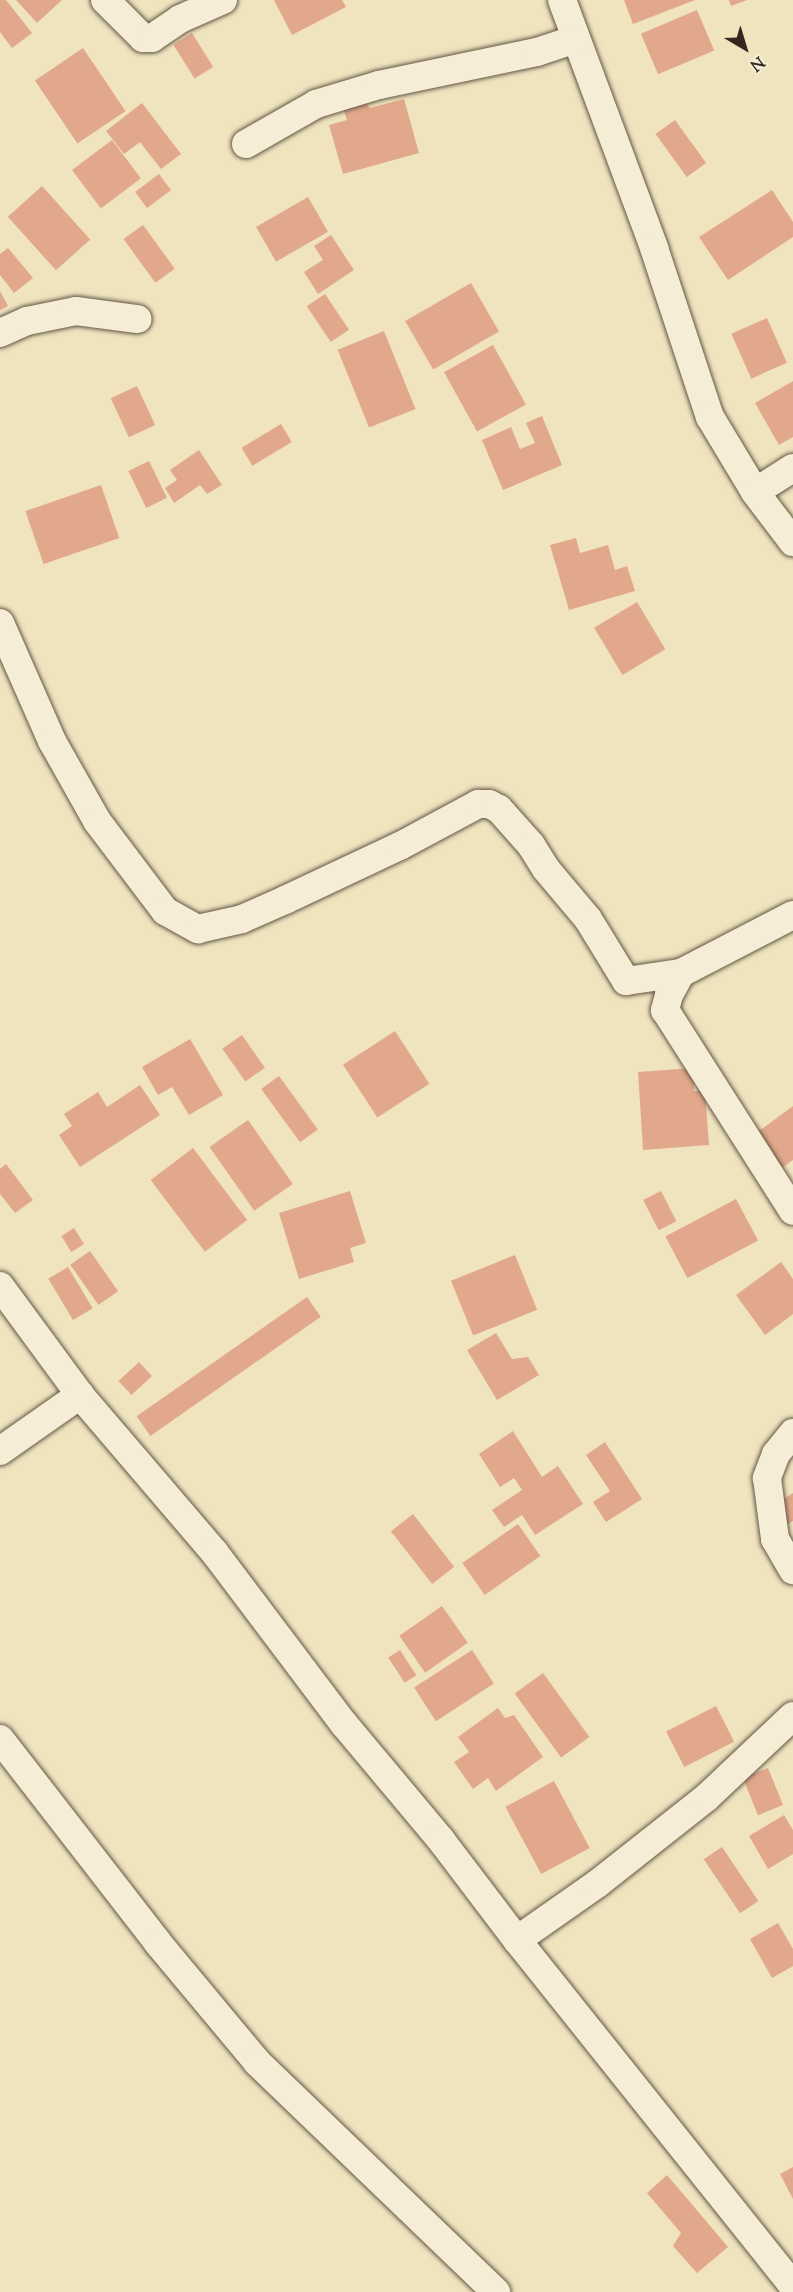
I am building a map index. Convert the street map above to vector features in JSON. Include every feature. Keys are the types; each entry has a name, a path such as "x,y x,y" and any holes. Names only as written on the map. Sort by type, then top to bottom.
{"street":[{"path":"105,0 143,38 152,38 180,19 223,0"},
{"path":"562,0 654,248 711,417 755,492 793,542"},
{"path":"246,144 316,104 379,85 537,52 576,39"},
{"path":"0,333 27,321 76,311 137,319"},
{"path":"755,492 793,468"},
{"path":"0,623 52,741 97,821 165,910 198,929 242,919 400,846 471,806 489,804 505,814 531,844 546,870 588,919 627,981 681,973 793,915"},
{"path":"681,973 669,995 665,1010 793,1210"},
{"path":"0,1286 80,1395 215,1553 344,1724 441,1840 517,1940 793,2286"},
{"path":"0,1451 80,1395"},
{"path":"793,1433 776,1454 767,1478 776,1539 793,1570"},
{"path":"517,1940 597,1884 707,1797 793,1716"},
{"path":"0,1739 158,1943 257,2062 496,2292"}],"building":[{"path":"0,0 6,0 32,33 12,48 0,32"},
{"path":"16,0 62,0 37,23"},
{"path":"274,0 342,0 346,7 292,35"},
{"path":"624,0 695,0 633,24"},
{"path":"729,0 747,0 731,6"},
{"path":"697,10 714,51 658,74 641,34"},
{"path":"192,33 213,67 195,79 173,45"},
{"path":"83,48 125,111 77,143 35,80"},
{"path":"404,99 419,153 343,174 329,125 347,120 343,108 365,101 370,108"},
{"path":"142,103 181,154 161,169 140,142 124,154 106,131"},
{"path":"675,120 706,163 687,177 656,134"},
{"path":"112,140 141,178 101,208 72,170"},
{"path":"159,174 171,190 147,208 135,192"},
{"path":"42,186 90,240 56,270 8,217"},
{"path":"772,190 793,222 793,237 728,280 699,237"},
{"path":"308,197 328,232 276,262 256,227"},
{"path":"143,225 175,269 155,283 124,239"},
{"path":"331,235 354,270 318,294 304,272 323,260 314,246"},
{"path":"8,248 33,278 14,293 0,275 0,254"},
{"path":"471,283 499,331 433,369 405,321"},
{"path":"0,291 8,306 0,310"},
{"path":"325,294 349,330 331,342 307,306"},
{"path":"767,318 787,363 751,379 731,334"},
{"path":"384,331 415,409 369,428 338,350"},
{"path":"493,345 526,404 477,432 444,372"},
{"path":"793,381 793,437 779,445 755,403"},
{"path":"137,386 155,425 129,437 111,398"},
{"path":"542,416 562,465 503,490 482,440 511,427 520,449 535,443 526,423"},
{"path":"281,424 292,442 252,466 242,448"},
{"path":"199,450 222,485 207,494 200,485 174,503 165,488 177,480 170,470"},
{"path":"149,461 167,498 146,508 128,471"},
{"path":"101,485 119,538 44,564 25,511"},
{"path":"576,538 580,553 608,545 615,570 627,566 635,591 569,610 550,545"},
{"path":"637,602 665,649 622,675 594,628"},
{"path":"395,1031 429,1084 377,1118 343,1065"},
{"path":"242,1035 265,1068 245,1082 222,1049"},
{"path":"190,1039 223,1095 189,1115 172,1087 158,1095 142,1067"},
{"path":"693,1068 694,1091 705,1091 709,1145 643,1150 638,1072"},
{"path":"279,1076 318,1129 300,1142 261,1089"},
{"path":"140,1085 160,1115 80,1167 59,1135 72,1126 64,1114 98,1092 107,1107"},
{"path":"793,1106 793,1160 780,1169 755,1134"},
{"path":"248,1120 293,1184 254,1211 209,1147"},
{"path":"193,1148 247,1220 205,1252 151,1180"},
{"path":"6,1164 33,1200 15,1213 0,1194 0,1169"},
{"path":"350,1191 366,1243 350,1248 354,1262 299,1279 279,1213"},
{"path":"661,1191 676,1221 659,1230 643,1200"},
{"path":"736,1199 758,1240 687,1278 665,1237"},
{"path":"74,1228 84,1244 71,1252 61,1236"},
{"path":"90,1251 118,1291 98,1305 70,1265"},
{"path":"515,1255 537,1310 473,1336 451,1281"},
{"path":"781,1262 793,1279 793,1314 765,1335 736,1295"},
{"path":"68,1267 93,1308 73,1320 48,1279"},
{"path":"307,1297 321,1317 150,1436 137,1416"},
{"path":"496,1333 512,1359 528,1357 539,1375 497,1400 467,1350"},
{"path":"139,1362 152,1376 131,1395 119,1381"},
{"path":"513,1431 542,1477 558,1466 583,1504 535,1535 522,1515 504,1527 492,1510 522,1490 514,1478 500,1487 479,1454"},
{"path":"605,1442 642,1499 606,1522 593,1502 610,1491 586,1455"},
{"path":"793,1493 793,1521 784,1526 772,1507"},
{"path":"413,1514 454,1567 432,1584 391,1531"},
{"path":"518,1524 540,1556 485,1595 462,1563"},
{"path":"442,1606 468,1643 425,1673 399,1636"},
{"path":"400,1650 416,1675 405,1683 388,1658"},
{"path":"472,1650 494,1684 436,1721 414,1688"},
{"path":"543,1673 589,1737 561,1757 515,1694"},
{"path":"716,1706 734,1742 684,1767 666,1731"},
{"path":"498,1708 505,1718 514,1715 543,1757 496,1791 488,1778 473,1789 454,1762 469,1752 458,1737"},
{"path":"768,1768 783,1805 758,1815 743,1778"},
{"path":"554,1781 590,1848 541,1874 505,1807"},
{"path":"784,1815 793,1830 793,1854 768,1869 749,1836"},
{"path":"722,1847 758,1901 740,1913 704,1859"},
{"path":"778,1923 793,1949 793,1966 772,1978 750,1939"},
{"path":"793,2167 793,2199 780,2174"},
{"path":"667,2175 728,2247 697,2273 673,2246 681,2233 647,2193"}]}
